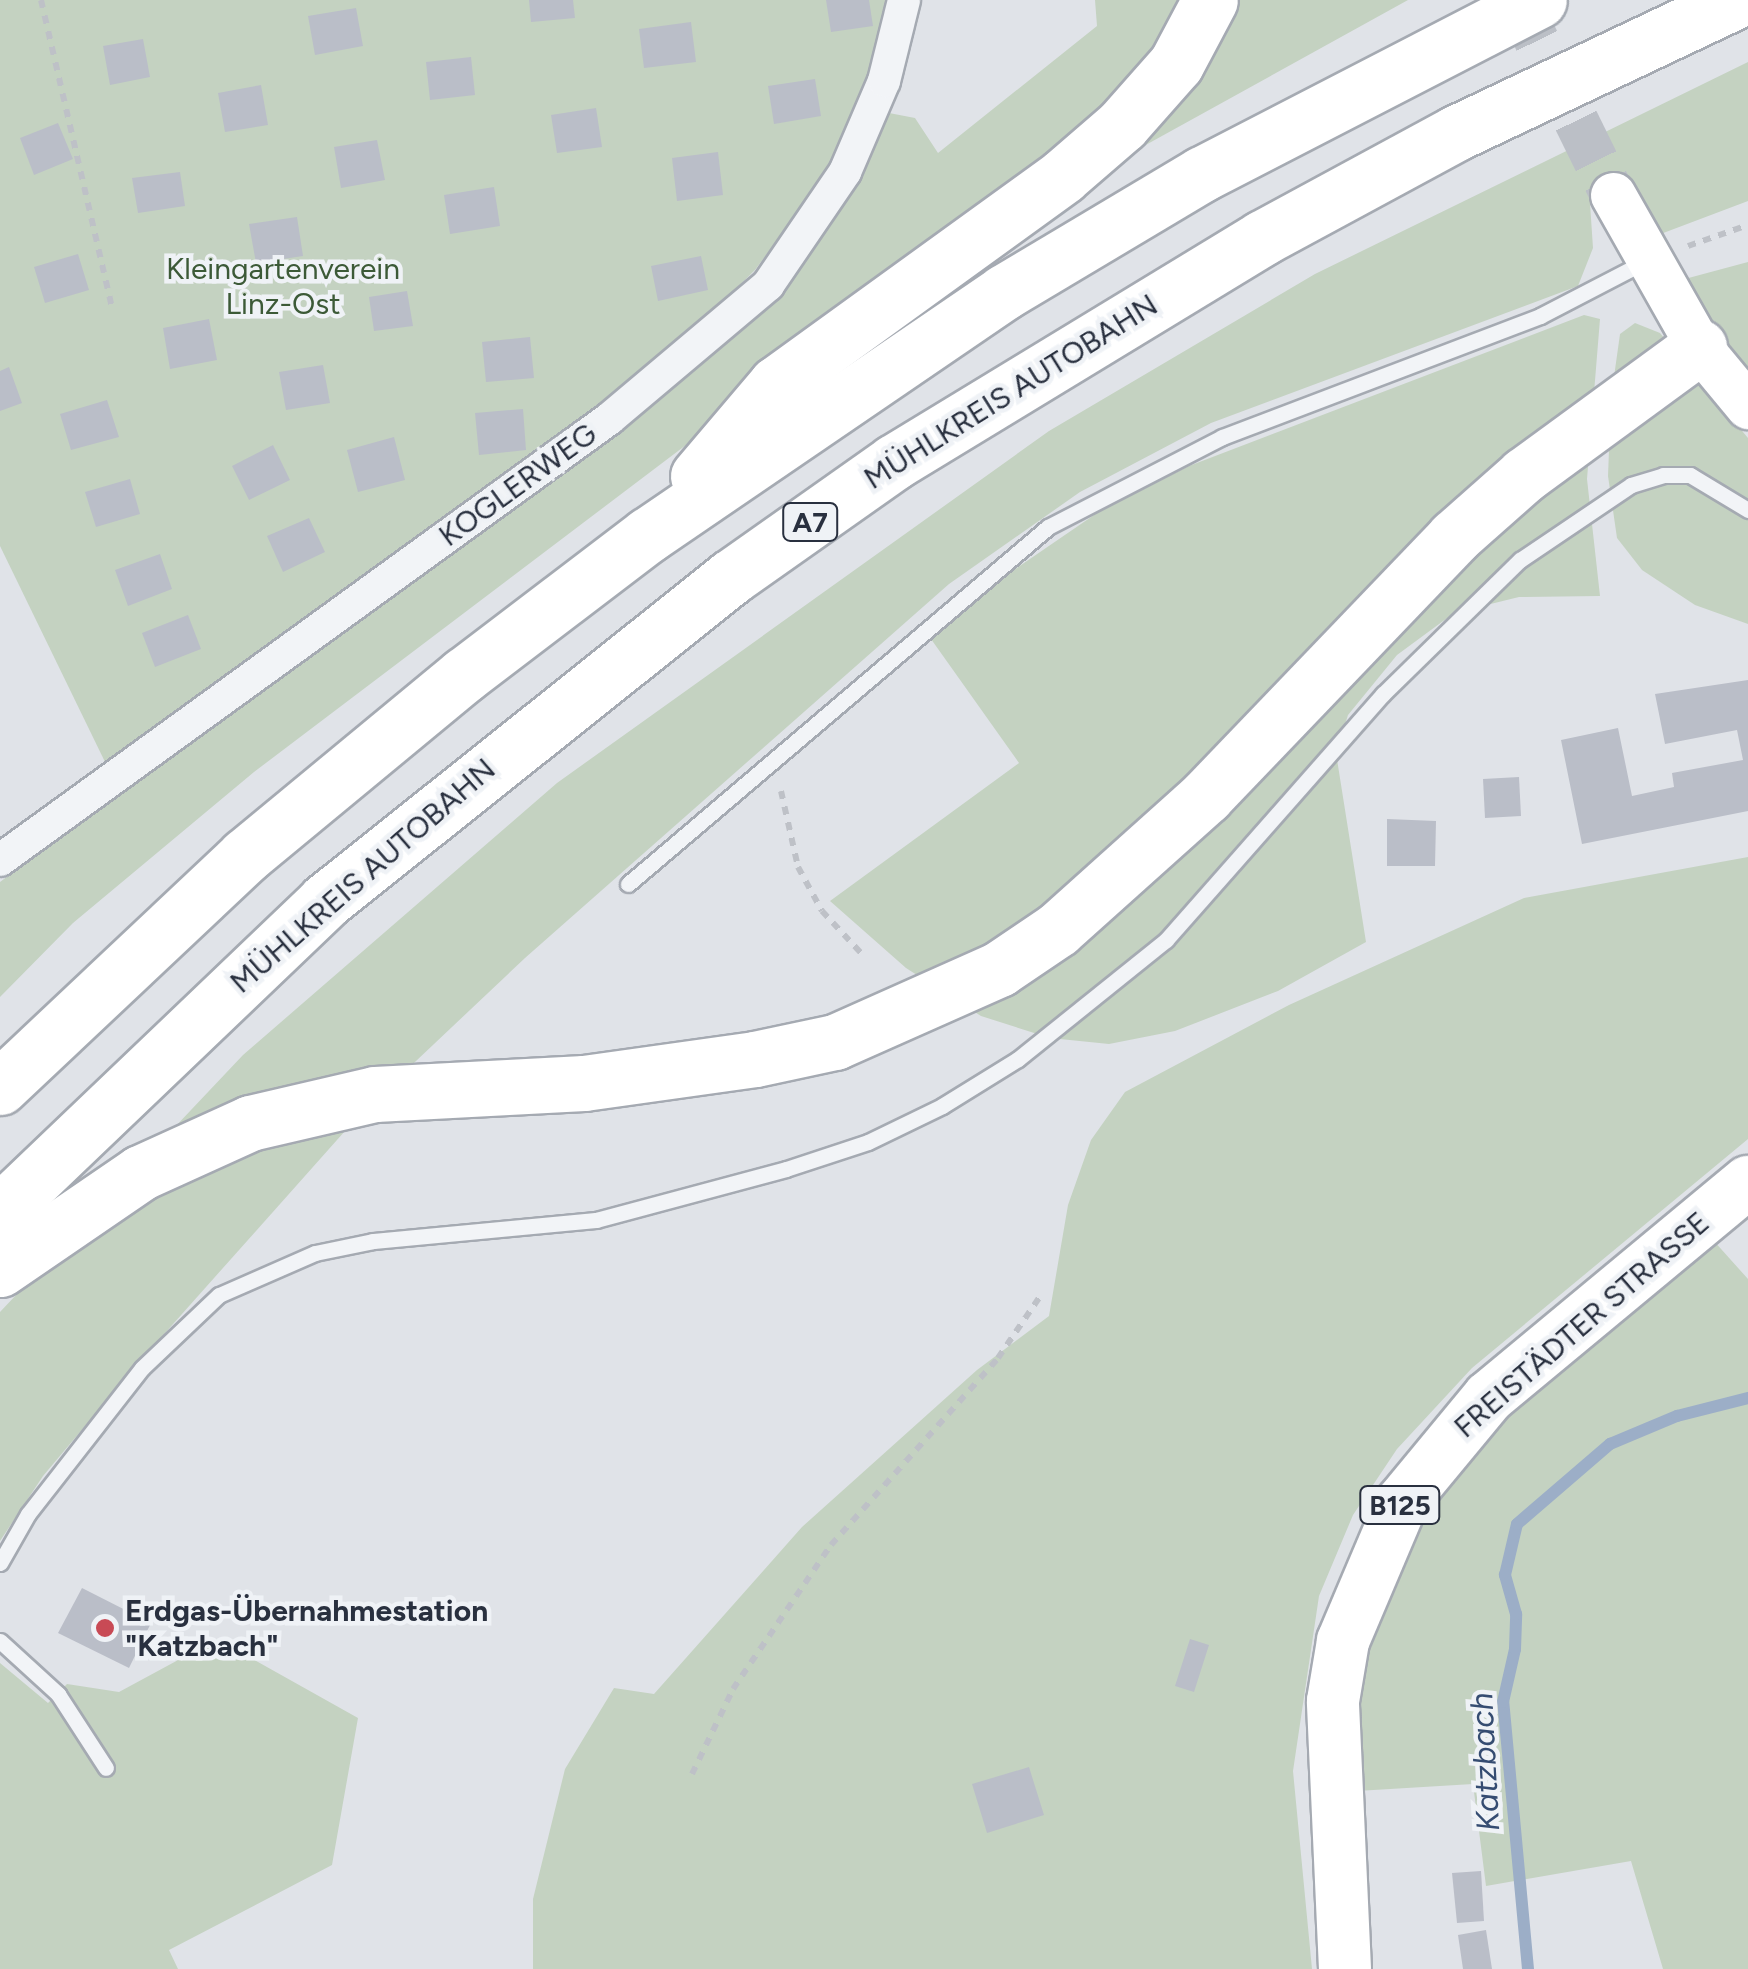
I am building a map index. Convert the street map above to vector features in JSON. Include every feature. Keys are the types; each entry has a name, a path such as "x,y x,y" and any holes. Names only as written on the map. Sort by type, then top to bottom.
{"highway":[{"path":"648,535 776,384 1063,176 1122,124 1176,64 1210,0"},
{"path":"0,1087 245,856 464,675 648,535 1004,292 1202,174 1539,0"},
{"name":"MÜHLKREIS AUTOBAHN","path":"0,1212 325,901 731,577 894,462 1262,238 1456,133 1737,0"},
{"path":"0,1268 140,1174 250,1123 374,1094 601,1081 772,1056 836,1042 1000,969 1058,929 1206,796 1454,537 1524,475 1699,347"}],"main road":[{"name":"FREISTÄDTER STRASSE","path":"1347,1958 1333,1701 1360,1593 1402,1502 1490,1397 1748,1182"}],"street":[{"name":"KOGLERWEG","path":"0,860 610,418 768,286 845,172 884,81 904,0"},
{"path":"1613,195 1699,347 1748,406"}],"lane":[{"path":"628,884 778,760 914,635 1048,527 1222,437 1540,316 1608,275 1648,260"},
{"path":"0,1563 28,1514 142,1368 219,1295 314,1253 373,1241 596,1220 786,1169 868,1142 942,1106 1018,1059 1166,940 1383,694 1520,560 1631,485 1663,475 1690,475 1748,510"},
{"path":"0,1641 58,1694 106,1768"}],"path":[{"path":"41,0 114,311"},
{"path":"1648,260 1748,225"},
{"path":"778,760 798,867 822,911 862,954"},
{"path":"692,1774 733,1689 831,1545 998,1358 1041,1295"}],"green space":[{"name":"Kleingartenverein Linz-Ost","path":"0,0 890,0 888,29 847,136 821,181 755,270 707,317 611,399 106,764 0,546"},
{"path":"1095,0 1408,0 1046,200 760,389 254,772 73,923 0,997 0,882 778,297 855,188 889,113 915,118 938,153 1097,26"},
{"path":"1748,62 1748,201 1658,235 1627,181 1590,203 1593,248 1578,286 1211,423 1080,492 949,584 525,958 361,1113 133,1369 43,1476 0,1541 0,1312 243,1055 557,783 1049,431 1315,274"},
{"path":"1748,262 1748,371 1681,280"},
{"path":"1584,315 1600,319 1587,479 1600,596 1519,597 1454,613 1397,655 1348,715 1336,753 1366,942 1278,991 1175,1031 1109,1044 1050,1038 981,1016 906,968 830,901 1019,763 931,639 1011,572 1097,513 1189,466"},
{"path":"1635,323 1660,333 1748,438 1748,624 1695,605 1642,570 1617,538 1608,476 1611,398 1620,334"},
{"path":"1748,857 1748,1139 1472,1368 1397,1449 1353,1515 1319,1596 1293,1771 1312,1969 533,1969 533,1899 565,1769 614,1688 654,1694 802,1527 977,1370 1049,1316 1068,1205 1091,1140 1125,1092 1289,1005 1524,898"},
{"path":"1713,1240 1748,1279 1748,1969 1663,1969 1631,1861 1486,1886 1473,1784 1357,1791 1360,1712 1365,1647 1423,1512 1478,1444"},
{"path":"217,1639 358,1718 332,1865 169,1950 178,1969 0,1969 0,1663 48,1703 67,1684 119,1692"}],"building":[{"path":"529,0 573,0 575,18 531,22"},
{"path":"826,0 869,0 873,26 831,32"},
{"path":"356,8 363,46 315,55 308,16"},
{"path":"691,22 696,62 644,68 639,29"},
{"path":"143,39 150,77 110,85 103,46"},
{"path":"471,57 475,95 430,100 426,62"},
{"path":"815,79 821,116 774,124 768,86"},
{"path":"261,85 268,125 225,132 218,93"},
{"path":"596,108 602,147 557,153 551,115"},
{"path":"58,123 73,159 34,175 20,138"},
{"path":"377,140 385,180 341,188 334,147"},
{"path":"718,152 723,195 677,201 672,158"},
{"path":"180,172 185,206 138,213 132,178"},
{"path":"494,187 500,226 450,234 444,195"},
{"path":"297,217 303,256 256,263 249,224"},
{"path":"78,254 89,290 45,303 34,267"},
{"path":"701,256 708,290 658,301 651,266"},
{"path":"407,291 413,326 374,331 369,297"},
{"path":"209,319 217,360 170,369 163,328"},
{"path":"530,337 534,378 486,382 482,342"},
{"path":"323,365 330,403 286,410 279,372"},
{"path":"9,367 22,403 0,411 0,371"},
{"path":"107,400 119,437 71,450 60,414"},
{"path":"523,409 526,450 479,455 475,413"},
{"path":"394,437 405,480 358,492 347,450"},
{"path":"273,445 290,480 249,500 232,466"},
{"path":"130,479 140,514 96,527 85,492"},
{"path":"309,518 325,552 283,572 267,536"},
{"path":"160,554 172,589 128,606 115,570"},
{"path":"188,615 201,649 155,667 142,633"},
{"path":"1748,680 1748,811 1582,844 1561,740 1618,728 1632,796 1674,787 1672,773 1743,760 1737,730 1665,744 1655,694"},
{"path":"1519,777 1521,816 1485,818 1483,779"},
{"path":"1387,819 1436,821 1435,866 1387,866"},
{"name":"Erdgas-Übernahmestation \"Katzbach\"","path":"82,1588 151,1623 129,1668 58,1633"},
{"path":"1190,1639 1209,1645 1194,1692 1175,1686"},
{"path":"1029,1767 1044,1815 987,1833 972,1784"},
{"path":"1481,1871 1484,1921 1457,1923 1452,1873"},
{"path":"1486,1930 1492,1969 1463,1969 1458,1935"}],"waterway":[{"name":"Katzbach","path":"1528,1969 1503,1702 1515,1649 1516,1614 1505,1575 1517,1524 1610,1444 1677,1416 1748,1398"}],"tunnel":[{"path":"1517,0 1613,195"}],"place":[{"name":"Erdgas-Übernahmestation \"Katzbach\"","path":"105,1628"}]}
